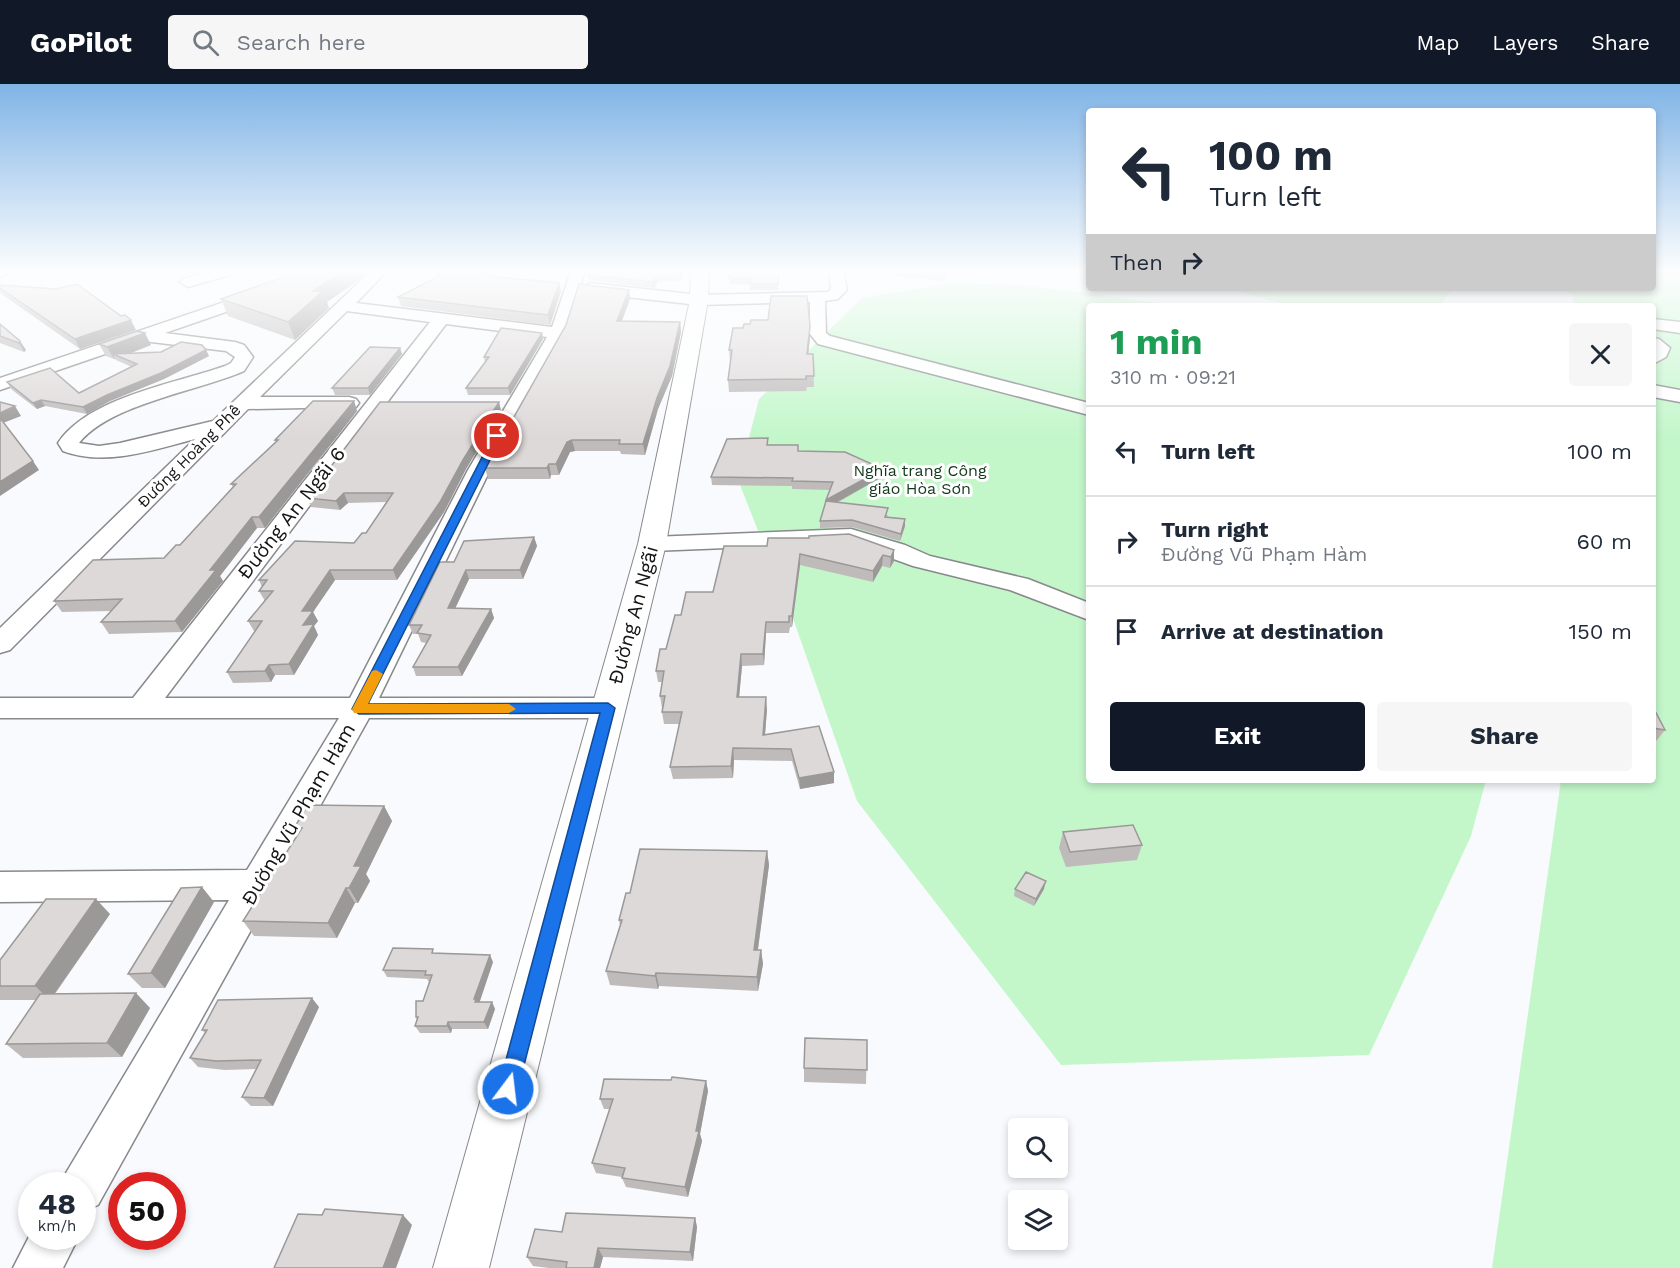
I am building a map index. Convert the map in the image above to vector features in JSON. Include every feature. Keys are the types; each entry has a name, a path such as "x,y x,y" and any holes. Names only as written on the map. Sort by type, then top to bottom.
{"main road":[{"name":"Đường An Ngãi","path":"461,1268 652,544 692,326"}],"street":[{"path":"0,384 173,326"},
{"name":"Đường Hoàng Phê","path":"0,644 323,326"},
{"name":"Đường An Ngãi 6","path":"141,708 436,326"},
{"path":"506,326 558,333"},
{"name":"Đường Vũ Phạm Hàm","path":"92,1172 359,709 479,470 504,403 558,333 560,326"},
{"path":"818,326 818,334 824,340 837,345 1086,408"},
{"path":"145,336 229,346 238,349 244,357 238,367 231,370 105,414 75,433 68,443 70,447 82,452 113,451 220,426"},
{"path":"1656,345 1661,348 1656,356"},
{"path":"1656,392 1680,396"},
{"path":"243,403 400,403"},
{"path":"652,544 851,536 922,561 1019,584 1086,611"},
{"path":"0,708 608,708"},
{"path":"3,891 256,885"},
{"path":"37,1268 47,1250"}],"green space":[{"name":"Nghĩa trang Công giáo Hòa Sơn","path":"833,326 1086,326 1086,783 1485,783 1471,836 1369,1055 1061,1065 857,801 795,624 738,480 759,399"},
{"path":"1656,326 1680,326 1680,1268 1492,1268 1561,783 1656,783"}],"building":[{"path":"0,326 3,326 20,341 19,343 0,336"},
{"path":"56,326 113,326 75,339"},
{"path":"565,326 679,326 670,366 657,398 643,444 619,444 620,440 572,440 567,442 556,464 549,464 547,468 485,468"},
{"path":"810,326 807,354 813,354 814,376 806,376 806,379 728,380 732,350 729,350 733,328"},
{"path":"501,328 542,333 508,388 466,388 489,357 484,357"},
{"path":"137,331 145,333 107,347 99,344"},
{"path":"181,342 202,345 206,350 161,373 83,407 41,400 33,403 7,382 50,368 79,393 137,364 113,354 161,352"},
{"path":"370,347 400,348 368,388 332,388"},
{"path":"313,401 354,401 259,517 252,517 210,570 216,570 175,621 101,622 122,599 54,601 93,560 164,558 176,545 180,545 236,484 231,484 278,440 275,440"},
{"path":"0,402 15,406 0,413"},
{"path":"380,402 499,402 440,502 393,570 330,570 302,611 313,611 303,625 314,624 289,664 269,665 265,671 227,672 262,621 248,621 273,591 259,591 267,580 259,580 295,541 354,543 362,533 366,533 393,493 344,493 336,501 307,498"},
{"path":"0,418 33,461 0,482"},
{"path":"768,438 767,445 798,445 798,451 845,452 883,469 826,500 833,482 792,481 793,478 711,477 727,439"},
{"path":"826,501 888,508 885,517 905,519 901,534 852,520 820,521"},
{"path":"849,534 894,550 891,557 883,555 873,571 800,554 792,616 789,616 789,622 766,622 763,654 741,654 737,697 766,697 763,735 819,726 834,772 799,778 791,749 733,748 731,766 670,767 682,712 662,712 665,696 660,696 664,671 656,671 660,649 666,649 675,615 681,615 686,592 713,592 724,546 767,546 768,538 809,538 809,536"},
{"path":"534,537 520,570 466,570 448,608 491,609 458,667 413,667 431,635 417,633 422,625 409,625 440,562 454,562 464,541"},
{"path":"1656,713 1665,730 1656,728"},
{"path":"308,805 384,806 354,866 361,866 349,888 346,888 328,923 243,921 302,828 294,828"},
{"path":"1133,825 1142,845 1070,852 1063,832"},
{"path":"640,849 767,851 754,950 761,950 757,977 656,973 655,976 606,971 622,920 619,920 626,893 630,893"},
{"path":"1026,872 1046,881 1036,899 1015,889"},
{"path":"202,887 151,973 128,974 181,888"},
{"path":"46,899 96,899 35,986 0,986 0,960"},
{"path":"393,948 433,949 432,953 490,955 474,999 476,999 475,1002 492,1002 484,1022 448,1022 447,1026 415,1026 418,1017 416,1017 416,1001 423,1001 432,975 425,975 426,971 383,970"},
{"path":"136,993 107,1043 6,1044 40,994"},
{"path":"312,998 264,1098 242,1097 261,1060 216,1061 190,1058 207,1030 202,1030 218,1000"},
{"path":"805,1038 867,1040 867,1070 804,1068"},
{"path":"672,1077 706,1081 696,1131 699,1131 685,1187 622,1178 625,1168 592,1163 613,1099 600,1099 604,1079 671,1080"},
{"path":"325,1209 403,1215 383,1268 274,1268 298,1214 322,1215"},
{"path":"566,1213 695,1218 690,1252 598,1248 594,1268 566,1268 567,1262 527,1257 535,1229 562,1232"}],"slow traffic":[{"path":"376,674 359,709 509,709"}],"route":[{"path":"497,436 359,709 608,708 508,1089"}]}
